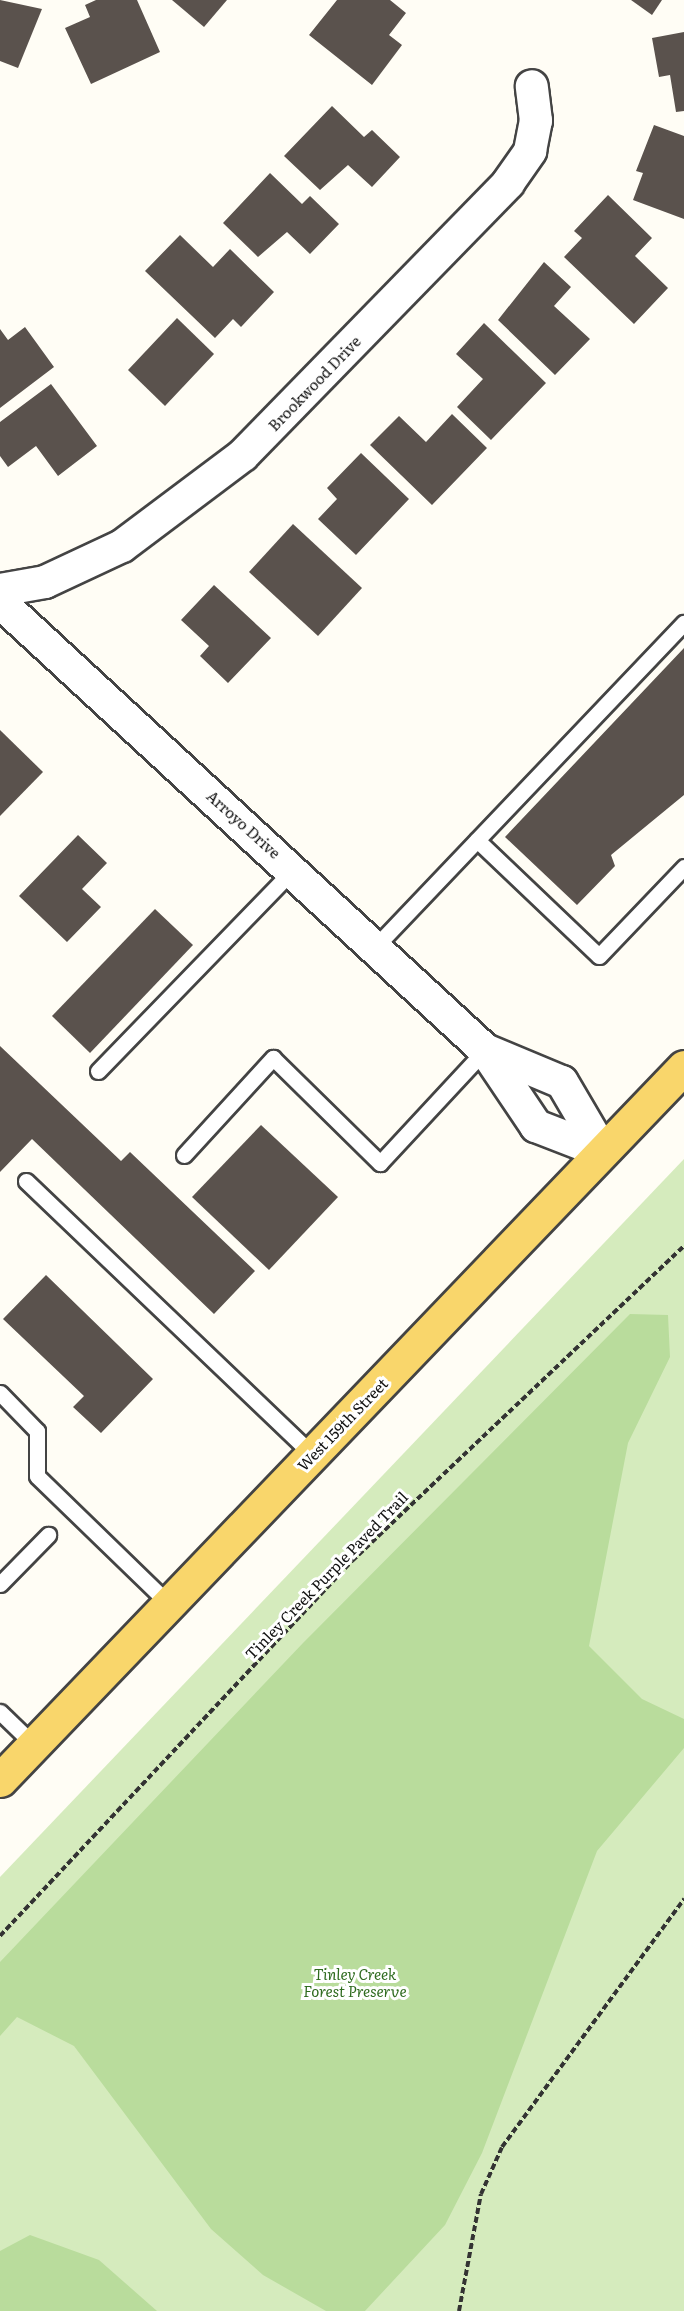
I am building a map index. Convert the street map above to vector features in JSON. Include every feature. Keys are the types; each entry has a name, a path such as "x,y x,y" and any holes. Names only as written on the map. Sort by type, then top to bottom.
{"main road":[{"name":"West 159th Street","path":"0,1780 684,1067"}],"street":[{"name":"Brookwood Drive","path":"0,590 45,582 122,546 243,455 508,183 530,151 536,121 532,86"},
{"name":"Arroyo Drive","path":"0,602 377,945 485,1050 536,1126 603,1152"},
{"name":"Arroyo Drive","path":"485,1050 562,1082 603,1152"}],"lane":[{"path":"377,945 684,623"},
{"path":"477,840 599,956 684,867"},
{"path":"98,1071 294,869"},
{"path":"184,1155 273,1058 380,1163 485,1050"},
{"path":"26,1181 313,1455"},
{"path":"0,1393 37,1431 37,1476 169,1604"},
{"path":"0,1584 48,1535"},
{"path":"0,1712 34,1745"}],"path":[{"name":"Tinley Creek Purple Paved Trail","path":"0,1936 352,1561 684,1246"},
{"path":"459,2311 481,2194 502,2147 684,1899"}],"green space":[{"name":"Tinley Creek Forest Preserve","path":"684,1159 684,2311 0,2311 0,1877"},
{"path":"630,1314 668,1315 670,1357 628,1443 589,1646 642,1699 684,1719 684,1748 597,1851 482,2153 445,2225 365,2311 326,2311 263,2275 211,2229 74,2046 17,2017 0,2036 0,1962 303,1643"},
{"path":"30,2235 99,2260 157,2311 0,2311 0,2251"}],"building":[{"path":"0,0 42,9 18,68 0,61"},
{"path":"96,0 137,0 160,52 91,84 65,28 90,17 85,5"},
{"path":"172,0 227,0 204,27"},
{"path":"337,0 390,0 406,13 389,35 402,45 372,85 309,35"},
{"path":"631,0 662,0 652,15"},
{"path":"684,32 684,111 676,112 670,75 659,77 652,38"},
{"path":"332,106 364,137 372,130 400,157 372,187 348,165 320,190 284,156"},
{"path":"654,125 684,136 684,219 633,200 643,173 636,171"},
{"path":"270,173 302,204 310,196 339,224 310,254 287,232 258,257 223,223"},
{"path":"608,195 652,238 635,256 668,288 634,324 564,257 582,238 574,231"},
{"path":"180,235 213,267 230,249 274,292 241,327 233,319 215,338 145,271"},
{"path":"544,262 571,287 554,306 590,339 555,375 498,320"},
{"path":"177,318 214,354 165,406 128,370"},
{"path":"484,323 546,383 491,440 457,407 483,379 456,354"},
{"path":"25,327 54,367 0,408 0,329 8,340"},
{"path":"51,384 97,446 58,476 36,446 8,467 0,456 0,422"},
{"path":"452,414 487,448 432,505 370,445 399,416 426,442"},
{"path":"361,453 409,499 356,555 318,519 337,499 327,488"},
{"path":"293,524 362,588 318,636 249,572"},
{"path":"214,585 271,638 228,683 200,656 209,646 181,620"},
{"path":"684,648 684,795 611,855 615,866 577,905 505,837"},
{"path":"0,730 43,772 0,816"},
{"path":"78,835 107,863 82,889 101,907 67,942 19,896"},
{"path":"155,909 193,945 90,1053 52,1016"},
{"path":"0,1046 121,1161 130,1152 255,1271 214,1314 32,1139 0,1172"},
{"path":"261,1125 338,1197 269,1270 192,1197"},
{"path":"46,1275 153,1379 101,1433 73,1407 84,1396 3,1319"}]}
